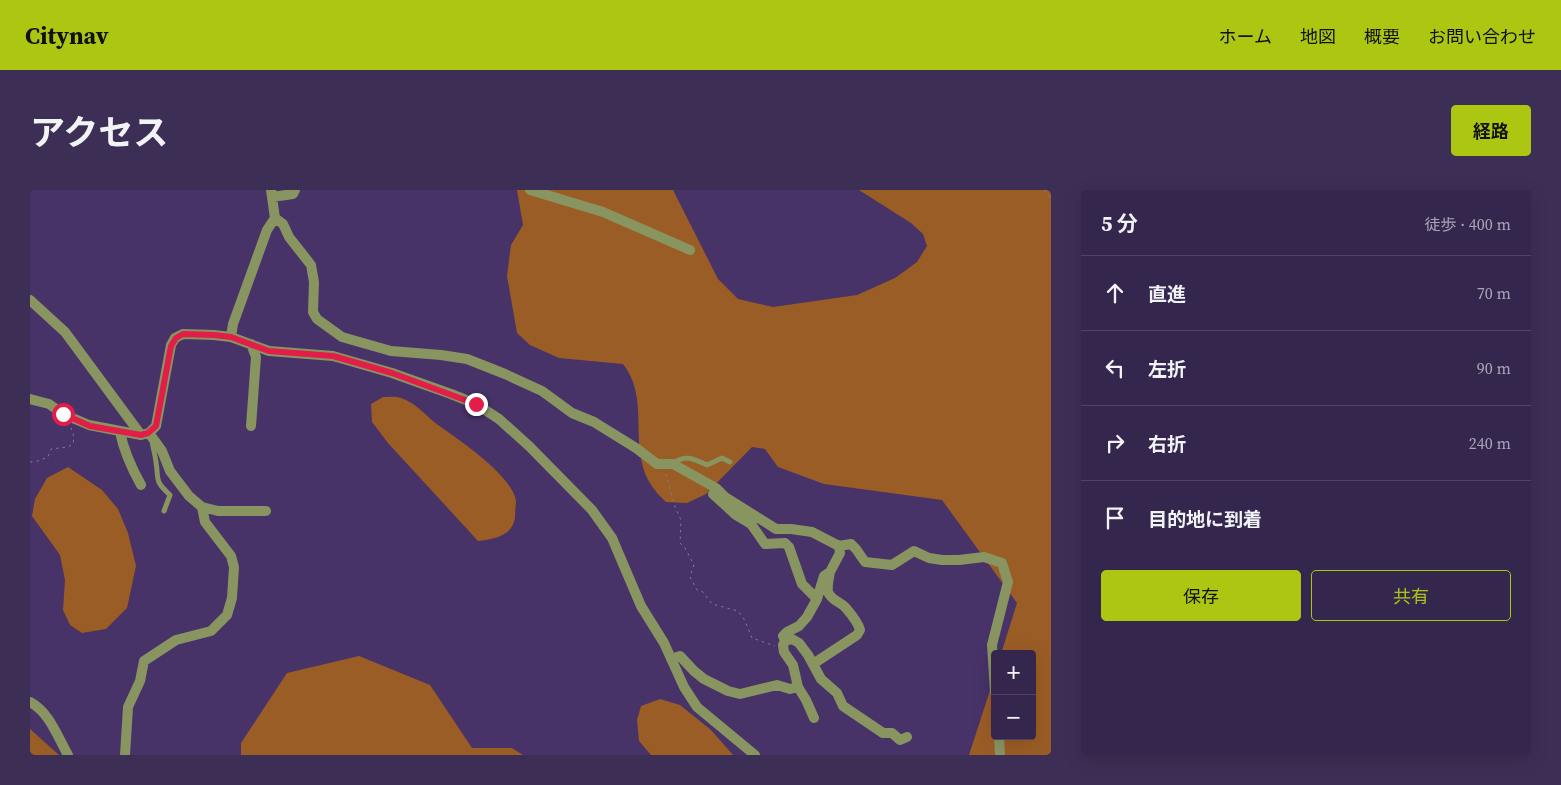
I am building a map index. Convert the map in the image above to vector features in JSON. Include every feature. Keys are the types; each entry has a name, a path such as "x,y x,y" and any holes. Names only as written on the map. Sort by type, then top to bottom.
{"street":[{"path":"295,190 293,194 271,194 276,218 311,266 314,282 313,312 317,319 342,337 391,351 441,355 467,360 505,374 542,391 572,412 594,422 636,448 657,464 668,464 716,488 725,497 776,529 812,532 839,546 851,544 865,562 892,565 914,551 929,558 942,560 984,557 1002,563 1008,582 992,650"},
{"path":"530,190 603,212 690,250"},
{"path":"231,337 233,324 267,230 276,218"},
{"path":"30,300 65,332 147,435 162,451 170,471 189,496 202,507 218,511 266,511"},
{"path":"147,435 156,426 171,346 176,338 183,334 231,337 269,351 333,356 392,373 476,404 499,419 529,446 592,510 612,538 641,606 660,637 684,687 697,706 755,755"},
{"path":"251,344 256,357 251,426"},
{"path":"30,399 49,404 66,416 90,426 147,435"},
{"path":"120,432 124,450 141,485"},
{"path":"695,476 724,505 751,524 764,544 785,543 789,548 802,584 816,599"},
{"path":"125,755 128,707 140,681 144,661 176,640 211,631 227,615 232,598 234,567 231,556 205,522 202,507"},
{"path":"813,664 857,635 860,630 858,623 845,606 834,600 828,591 830,572 840,553 839,546"},
{"path":"814,718 798,687 792,665 784,652 783,636 803,622 816,599 824,576 830,572"},
{"path":"784,644 792,639 800,643 821,678 837,692 843,706 883,733 892,734 900,740 907,737"},
{"path":"671,658 680,656 704,679 728,691 740,694 777,685 790,690 798,687"},
{"path":"30,702 38,706 48,717 68,755"},
{"path":"999,740 1000,755"}],"lane":[{"path":"147,435 156,462 156,476 160,485 170,494 164,511"},
{"path":"668,464 687,457 708,465 722,458 730,462"}],"path":[{"path":"1045,190 1051,199"},
{"path":"30,462 48,457 52,449 68,447 73,444 74,436 66,416"},
{"path":"668,464 675,507 681,520 680,543 685,548 694,565 690,577 697,590 704,592 712,604 738,611 752,638 766,644 784,644"}],"shaded area":[{"path":"517,190 673,190 718,279 738,299 773,307 857,295 895,278 917,262 927,246 923,234 911,223 859,190 1051,190 1051,755 969,755 991,687 991,740 1036,740 1036,650 1002,650 1017,603 942,500 824,484 778,467 765,449 752,447 706,494 687,503 666,502 651,485 643,469 635,387 623,364 559,358 530,345 517,333 507,276 511,245 523,225"},
{"path":"383,397 399,397 411,403 495,470 513,491 516,501 514,522 507,532 491,539 478,541 388,443 372,422 371,404"},
{"path":"68,467 102,490 118,509 128,533 136,566 127,608 106,629 82,633 70,625 63,610 65,580 60,555 32,516 35,499 47,478"},
{"path":"359,656 430,685 472,748 512,748 523,755 241,755 241,743 287,673"},
{"path":"660,699 680,705 711,730 733,755 651,755 639,741 637,720 641,706"},
{"path":"30,729 59,755 30,755"}],"route":[{"path":"63,414 90,426 141,435 148,433 156,426 171,346 176,338 183,334 231,337 269,351 333,356 392,373 476,404"}]}
